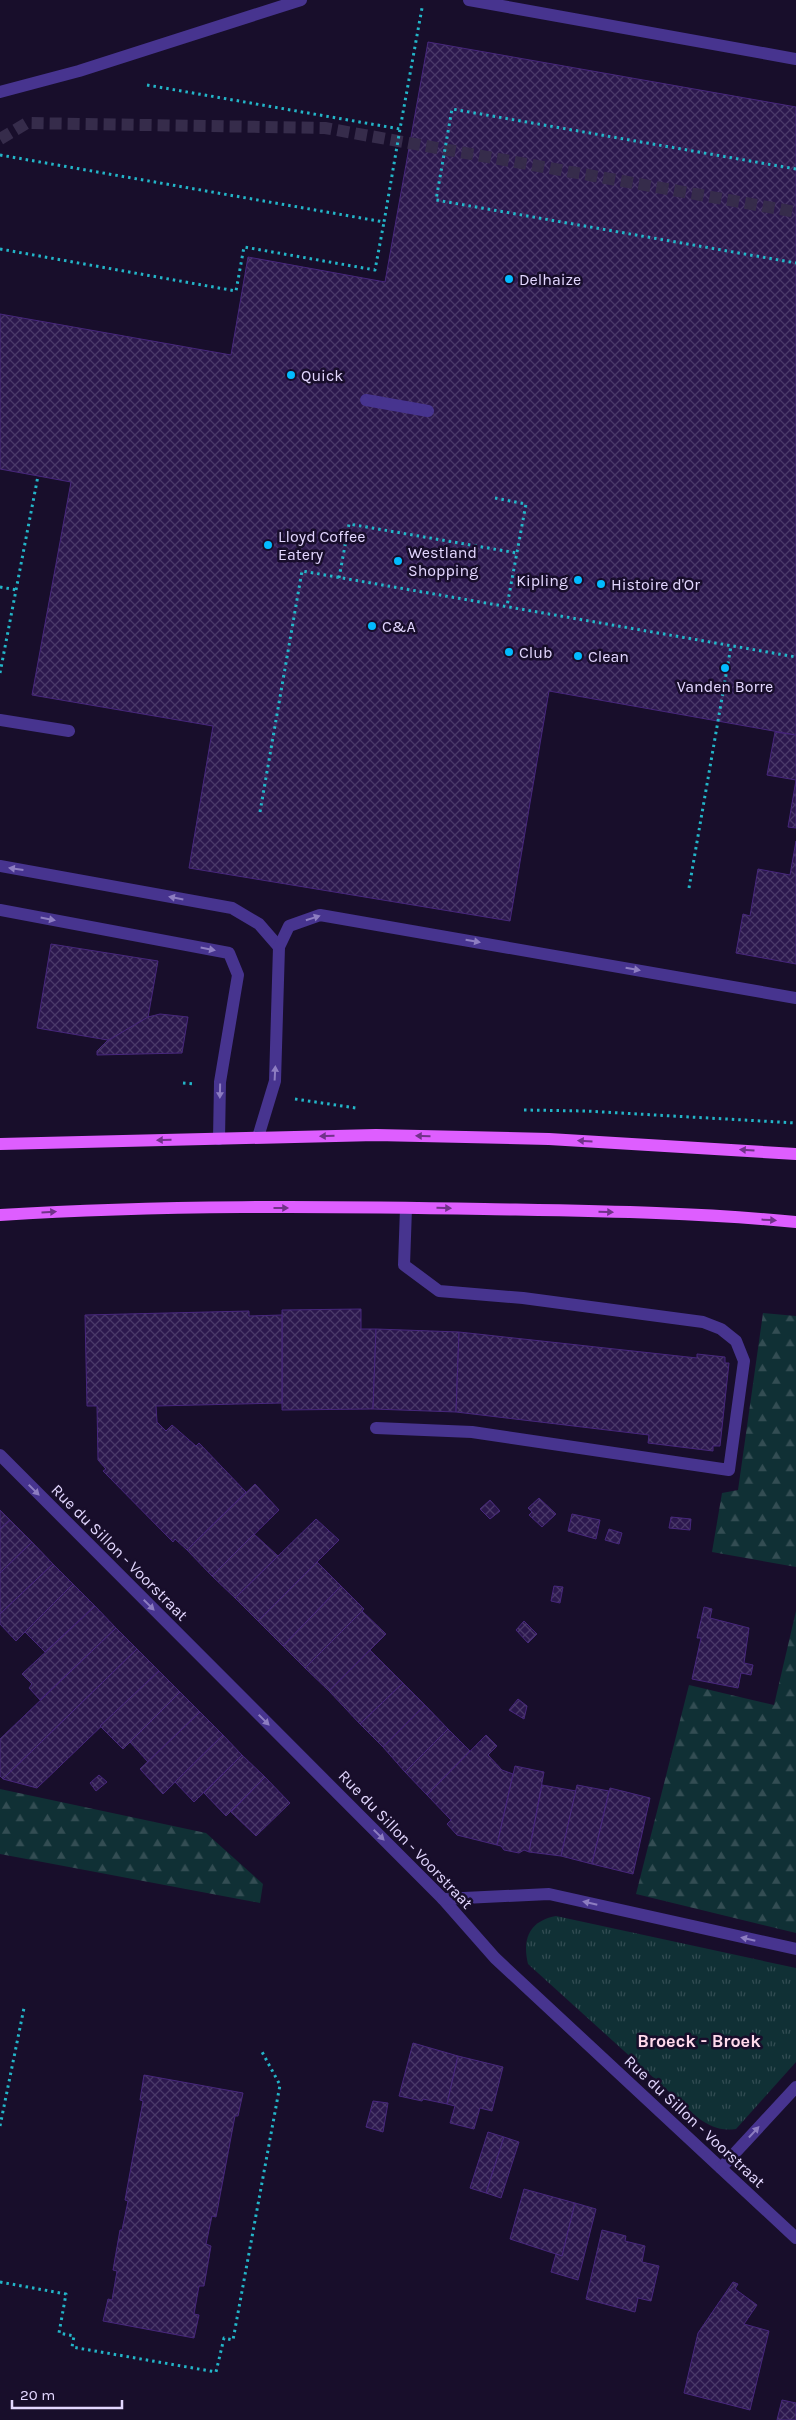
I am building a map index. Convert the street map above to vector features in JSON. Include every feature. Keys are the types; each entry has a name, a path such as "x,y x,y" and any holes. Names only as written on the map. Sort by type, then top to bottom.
{"main road":[{"path":"0,1144 258,1137 550,1138 796,1154"},
{"path":"0,1215 65,1211 224,1208 406,1208 604,1212 796,1222"}],"street":[{"path":"0,92 79,71 301,0"},
{"path":"470,0 796,59"},
{"path":"366,400 428,411"},
{"path":"0,720 69,731"},
{"path":"0,866 232,908 259,924 279,947"},
{"path":"0,910 229,953 238,975 220,1088 219,1138"},
{"path":"258,1137 275,1081 279,947 289,926 320,915 796,998"},
{"path":"376,1428 472,1432 729,1470 742,1380 744,1361 736,1341 721,1328 703,1322 523,1298 439,1291 404,1265 406,1208"},
{"name":"Rue du Sillon - Voorstraat","path":"0,1455 443,1898 495,1958 796,2238"},
{"path":"443,1898 549,1894 796,1949"},
{"path":"721,2168 796,2087"}],"path":[{"path":"0,249 236,291 244,247 375,270 422,8"},
{"path":"147,85 400,129"},
{"path":"796,169 452,109 436,200 796,263"},
{"path":"0,155 384,222"},
{"path":"0,673 38,476"},
{"path":"496,498 526,504 508,606"},
{"path":"339,578 349,524 517,553"},
{"path":"260,812 302,571 796,657"},
{"path":"0,587 17,590"},
{"path":"689,888 732,646"},
{"path":"183,1082 220,1088"},
{"path":"270,1095 357,1108"},
{"path":"516,1110 585,1111 796,1123"},
{"path":"0,2126 24,2008"},
{"path":"0,2282 66,2294 59,2333 74,2336 72,2347 216,2372 224,2338 232,2340 280,2085 261,2050"}],"green space":[{"path":"763,1313 796,1316 796,1567 712,1552 722,1493 738,1490"},
{"path":"796,1611 796,1933 636,1894 689,1685 774,1705"},
{"path":"0,1789 206,1833 263,1884 260,1903 0,1854"},
{"path":"556,1916 796,1968 796,2062 736,2129 720,2129 698,2118 528,1964 526,1947 530,1932 539,1922"}],"building":[{"path":"428,42 796,107 796,735 549,691 510,921 189,868 213,726 32,695 71,482 0,469 0,314 231,355 248,257 385,282"},
{"path":"775,732 796,735 796,780 767,775"},
{"path":"796,780 796,828 788,827"},
{"path":"796,841 796,964 736,953 743,914 750,916 758,869 790,875"},
{"path":"51,944 158,961 143,1046 37,1028"},
{"path":"160,1014 188,1017 182,1053 97,1055 97,1051 107,1041 148,1017"},
{"path":"361,1309 361,1329 376,1329 373,1409 282,1410 282,1310"},
{"path":"249,1311 249,1316 282,1315 282,1403 156,1406 157,1422 166,1431 172,1425 196,1446 199,1443 246,1492 187,1550 175,1539 173,1542 103,1471 106,1469 98,1460 97,1406 87,1406 85,1315"},
{"path":"376,1329 459,1332 456,1412 373,1409"},
{"path":"459,1332 697,1358 697,1354 725,1357 725,1363 729,1363 720,1446 713,1446 713,1451 648,1443 649,1435 456,1412"},
{"path":"255,1484 279,1510 212,1576 187,1550"},
{"path":"539,1498 556,1514 542,1527 529,1515 532,1512 528,1508"},
{"path":"490,1500 500,1511 490,1519 480,1509"},
{"path":"0,1510 10,1520 0,1529"},
{"path":"572,1514 600,1520 596,1539 568,1531"},
{"path":"671,1517 691,1519 690,1530 669,1528"},
{"path":"316,1519 339,1540 258,1621 235,1598"},
{"path":"10,1520 32,1542 0,1573 0,1529"},
{"path":"609,1529 622,1533 619,1544 605,1540"},
{"path":"254,1534 278,1556 235,1598 212,1576"},
{"path":"32,1542 53,1564 0,1614 0,1573"},
{"path":"317,1562 341,1586 283,1646 258,1621"},
{"path":"53,1564 73,1584 16,1641 0,1624 0,1614"},
{"path":"73,1584 95,1606 45,1652 25,1632"},
{"path":"341,1586 364,1609 305,1668 283,1646"},
{"path":"554,1586 563,1587 560,1603 551,1601"},
{"path":"95,1606 116,1628 40,1700 29,1688 32,1684 22,1674"},
{"path":"704,1607 712,1609 710,1618 749,1628 744,1663 753,1665 751,1675 741,1673 738,1688 692,1679 701,1638 697,1638"},
{"path":"362,1611 386,1634 329,1691 305,1668"},
{"path":"524,1621 537,1634 528,1643 516,1630"},
{"path":"116,1628 137,1649 3,1779 0,1776 0,1739"},
{"path":"137,1649 159,1671 37,1788 3,1779"},
{"path":"370,1650 403,1683 360,1724 329,1691"},
{"path":"159,1671 180,1692 123,1749 100,1726"},
{"path":"403,1683 425,1705 383,1747 360,1724"},
{"path":"180,1692 200,1712 148,1762 130,1742"},
{"path":"518,1699 527,1706 524,1719 509,1710"},
{"path":"425,1705 448,1729 405,1772 383,1747"},
{"path":"200,1712 223,1735 163,1794 140,1769"},
{"path":"448,1729 470,1751 427,1795 405,1772"},
{"path":"223,1735 242,1755 194,1802 175,1782"},
{"path":"486,1735 497,1746 488,1755 502,1770 513,1774 497,1845 457,1835 447,1824 451,1820 427,1795"},
{"path":"242,1755 265,1777 226,1816 204,1793"},
{"path":"515,1766 544,1772 529,1852 524,1850 519,1853 504,1850 501,1846 497,1845"},
{"path":"99,1775 107,1782 96,1791 90,1783"},
{"path":"265,1777 290,1803 256,1836 231,1812"},
{"path":"542,1785 576,1791 561,1856 529,1852"},
{"path":"577,1785 609,1791 592,1864 561,1856"},
{"path":"610,1788 650,1798 633,1874 592,1864"},
{"path":"413,2043 458,2056 447,2104 399,2096"},
{"path":"458,2056 503,2067 492,2111 480,2108 474,2129 450,2123 455,2106 447,2104"},
{"path":"144,2075 243,2093 238,2116 235,2116 216,2217 212,2216 206,2244 211,2246 204,2286 199,2286 194,2314 199,2315 194,2338 103,2321 108,2299 112,2300 117,2271 113,2270 120,2230 122,2230 128,2201 125,2200 143,2101 140,2100"},
{"path":"373,2101 388,2103 383,2132 366,2127"},
{"path":"488,2132 504,2137 486,2193 470,2188"},
{"path":"504,2137 519,2142 501,2198 486,2193"},
{"path":"524,2189 575,2203 562,2256 510,2239"},
{"path":"575,2203 596,2209 578,2280 551,2272 556,2254 562,2256"},
{"path":"602,2230 626,2236 625,2241 645,2246 642,2262 659,2266 651,2301 638,2298 635,2312 586,2299"},
{"path":"733,2282 738,2284 735,2289 757,2305 744,2324 769,2331 750,2410 684,2393 698,2333"},
{"path":"782,2400 796,2403 796,2420 777,2420"}],"tunnel":[{"path":"0,139 27,123 325,128 796,212"}],"place":[{"name":"Delhaize","path":"509,279"},
{"name":"Quick","path":"291,375"},
{"name":"Lloyd Coffee Eatery","path":"268,545"},
{"name":"Westland Shopping","path":"398,561"},
{"name":"Kipling","path":"578,580"},
{"name":"Histoire d'Or","path":"601,584"},
{"name":"C&A","path":"372,626"},
{"name":"Club","path":"509,652"},
{"name":"Clean","path":"578,656"},
{"name":"Vanden Borre","path":"725,668"}],"district":[{"name":"Broeck - Broek","path":"699,2041"}]}
